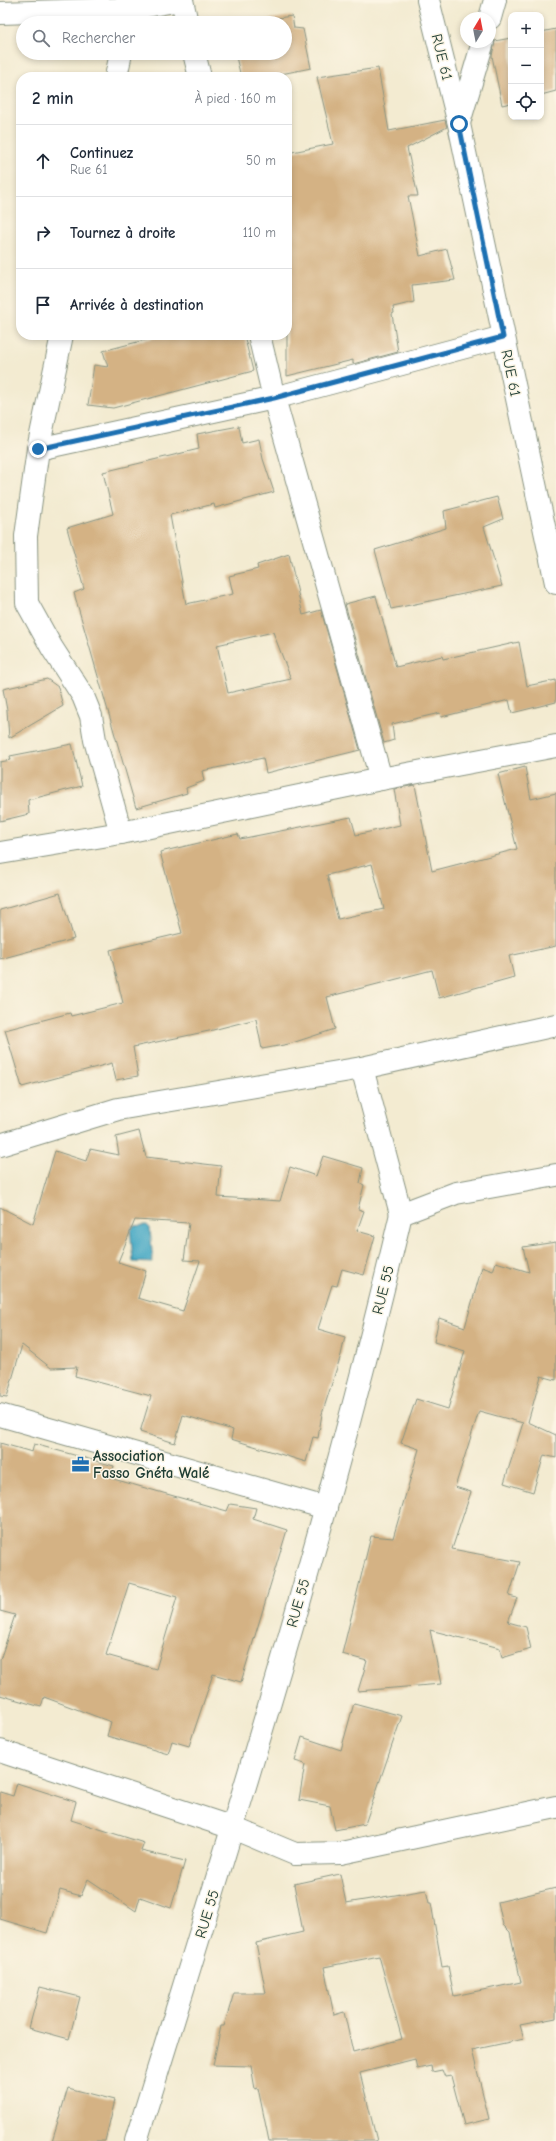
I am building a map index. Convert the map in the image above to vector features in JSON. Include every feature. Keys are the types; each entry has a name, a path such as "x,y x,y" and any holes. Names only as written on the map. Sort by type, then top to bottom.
{"street":[{"path":"0,13 54,6 129,16 181,0 185,16"},
{"name":"RUE 61","path":"428,0 459,124 556,583"},
{"path":"492,12 495,0"},
{"path":"459,124 481,48"},
{"path":"117,72 120,60"},
{"path":"196,60 199,72"},
{"path":"38,449 274,398 503,337"},
{"path":"61,340 38,449 26,536 27,603 52,648 86,703 91,716 95,740 121,833"},
{"path":"260,340 274,398 381,779"},
{"path":"0,853 121,833 381,779 556,746"},
{"path":"0,1145 118,1109 362,1068 556,1025"},
{"path":"362,1068 401,1214 456,1193 556,1174"},
{"name":"RUE 55","path":"136,2141 233,1828 326,1508 381,1300 401,1214"},
{"path":"0,1415 326,1508"},
{"path":"0,1751 233,1828 295,1854 341,1853 556,1807"}],"water":[{"path":"147,1225 150,1228 153,1263 133,1262 130,1226"}],"building":[{"path":"292,16 294,28 303,29 311,68 291,72 240,72 237,60 292,60"},
{"path":"556,29 556,91 544,94 544,48 544,31"},
{"path":"508,39 508,104 502,105 492,56 494,48 496,48 496,41"},
{"path":"378,68 389,131 445,120 447,127 407,148 418,196 408,196 420,256 447,249 455,280 412,285 414,302 393,307 394,313 392,314 398,352 353,364 353,360 287,376 287,340 292,340 292,152 333,144 317,77"},
{"path":"145,340 245,340 253,371 113,408 88,405 94,365 108,367 103,351"},
{"path":"239,426 242,443 259,439 263,459 274,492 215,508 214,504 170,515 186,604 233,594 229,576 258,569 257,565 289,554 303,615 321,610 360,750 266,773 263,758 202,771 204,781 186,788 187,793 136,808 74,593 84,589 67,528 113,514 103,472 199,449 197,434","holes":["273,632 291,679 228,693 217,645"]},
{"path":"497,497 503,519 484,527 502,586 391,609 375,550 446,528 444,511"},
{"path":"376,596 396,667 442,656 443,659 519,642 527,686 556,680 556,702 512,713 509,700 441,717 440,713 392,724 394,740 384,743 345,604"},
{"path":"47,679 58,687 63,706 9,738 7,710 3,689"},
{"path":"72,744 82,786 28,800 29,814 0,821 0,762 11,760 10,756"},
{"path":"525,767 531,799 556,793 556,946 509,956 514,977 439,998 432,970 327,997 335,1029 289,1044 262,1049 256,1019 209,1031 133,1047 138,1076 116,1080 112,1063 22,1087 5,1030 70,1013 71,1016 123,1003 110,950 182,933 160,852 238,834 240,839 351,817 356,835 400,825 394,789 415,785 432,871 517,849 498,774","holes":["372,864 384,909 338,919 327,875"]},
{"path":"60,893 74,939 0,959 0,910"},
{"path":"139,1131 146,1157 221,1166 218,1197 280,1201 290,1167 316,1176 323,1156 363,1168 360,1183 364,1185 358,1209 364,1211 357,1231 375,1236 364,1275 342,1269 337,1286 332,1285 318,1329 345,1337 341,1355 322,1414 318,1438 313,1437 306,1462 231,1439 233,1430 183,1415 175,1443 140,1432 151,1396 75,1376 77,1367 51,1368 22,1345 7,1397 0,1396 0,1207 33,1224 55,1151 86,1161 90,1149 119,1155 116,1137","holes":["135,1220 189,1223 184,1260 200,1261 183,1311 138,1298 146,1271 118,1262"]},
{"path":"556,1242 556,1380 541,1376 528,1422 556,1435 556,1458 544,1455 533,1492 504,1483 523,1423 479,1411 455,1487 471,1492 452,1549 520,1562 509,1596 517,1598 508,1622 526,1627 531,1649 502,1658 500,1648 430,1630 441,1684 358,1691 367,1661 342,1654 371,1536 393,1538 419,1449 401,1443 416,1399 448,1409 465,1351 434,1342 439,1318 465,1327 482,1267 493,1271 496,1262 529,1272 523,1247"},
{"path":"0,1443 32,1452 34,1444 114,1466 110,1478 227,1511 230,1504 256,1508 253,1519 287,1530 241,1682 213,1674 189,1746 172,1741 168,1754 107,1736 111,1722 44,1697 41,1707 0,1695 0,1660 15,1615 0,1611","holes":["129,1583 177,1597 156,1669 106,1655"]},
{"path":"354,1703 402,1716 365,1824 335,1830 330,1806 299,1800 305,1764 295,1761 302,1737 341,1750"},
{"path":"17,1783 76,1802 71,1820 144,1843 141,1851 185,1861 171,1908 140,1897 136,1911 88,1879 81,1896 60,1890 47,1933 0,1919 0,1792 13,1796"},
{"path":"340,1874 346,1903 426,1890 429,1903 431,1903 442,1967 448,1966 454,1996 521,1982 510,1932 503,1925 498,1902 556,1888 556,2018 520,2025 524,2039 472,2050 489,2119 464,2125 451,2076 445,2077 442,2070 432,2072 431,2066 417,2069 415,2059 360,2073 377,2141 269,2141 258,2088 255,2089 251,2066 213,2065 221,2026 224,2026 234,1993 266,1993 256,1943 303,1932 294,1884","holes":["379,1956 402,2039 353,2052 344,2012 334,2015 324,1967"]},
{"path":"40,1987 80,1997 69,2039 29,2028"},
{"path":"68,2088 115,2100 105,2141 52,2141"}],"place":[{"name":"Association Fasso Gnéta Walé","path":"80,1465"}],"route":[{"path":"38,449 274,398 503,337 459,124"}]}
